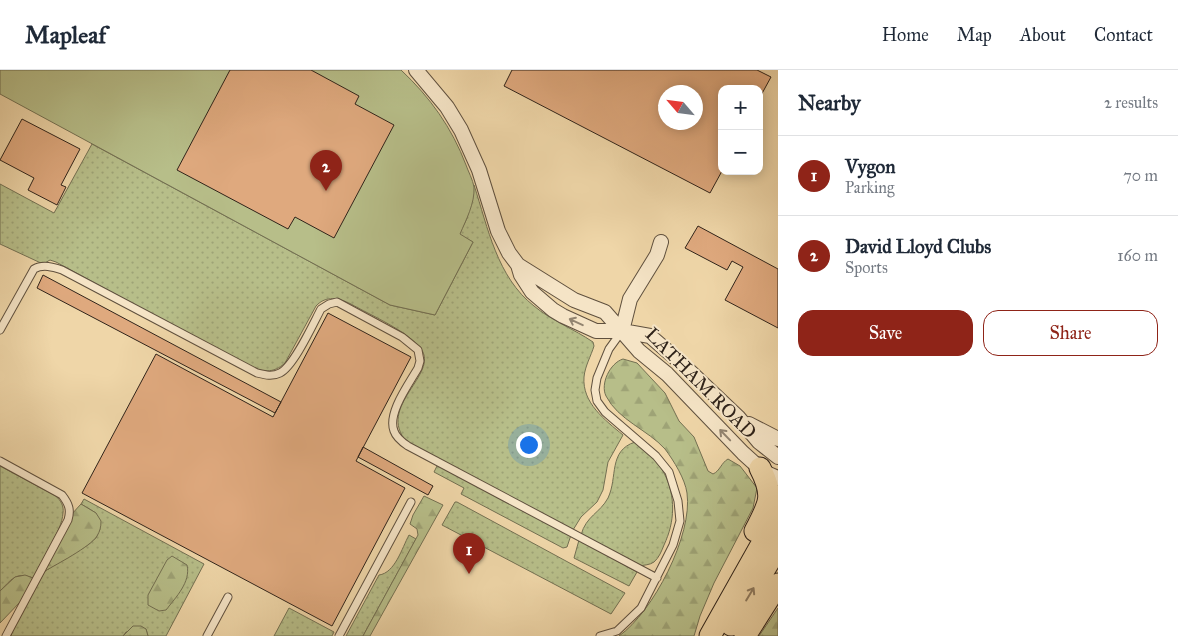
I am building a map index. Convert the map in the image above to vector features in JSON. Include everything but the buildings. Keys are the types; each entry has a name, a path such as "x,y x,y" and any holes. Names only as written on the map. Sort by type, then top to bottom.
{"main road":[{"path":"744,574 750,542 768,504 770,496 769,474"},
{"path":"710,636 778,515"},
{"path":"725,636 778,547"},
{"path":"745,636 778,584"}],"street":[{"name":"LATHAM ROAD","path":"416,70 447,107 461,130 479,170 500,236 518,265 526,284 540,300 574,322 596,331 622,330 650,336 738,417 759,442 778,457"},
{"path":"622,330 630,299 657,256 662,242"},
{"name":"LATHAM ROAD","path":"518,265 574,300 605,312 639,351 667,374 769,474"},
{"name":"LATHAM ROAD","path":"738,417 778,439"}],"lane":[{"path":"0,330 34,269 44,266 51,267 62,270 266,376 282,372 290,364 321,309 328,304 337,302 402,337 418,350 420,361 418,368 394,413 392,422 394,432 399,439 408,446 657,578"},
{"path":"600,636 617,631 641,608 673,545 680,521 674,487 669,472 656,456 604,412 597,401 595,390 597,378 605,357 622,330"},
{"path":"0,461 62,495 67,502 70,512 68,520 6,636"},
{"path":"339,636 411,502"},
{"path":"207,636 228,597"}],"green space":[{"path":"0,70 401,70 431,102 447,126 472,179 474,193 472,205 460,234 473,242 435,315 390,305 0,94"},
{"path":"92,144 390,305 435,315 473,242 459,235 467,218 474,185 495,251 511,281 534,306 593,342 594,346 584,377 584,386 596,410 623,435 608,462 603,490 597,502 581,517 573,530 407,442 399,429 398,416 402,404 422,369 425,359 421,349 415,342 398,330 346,302 328,299 316,306 285,363 276,369 263,371 248,366 56,262 50,260 43,264 0,244 0,184 54,213"},
{"path":"623,359 637,363 665,393 679,421 694,437 708,471 713,474 715,473 728,459 740,466 757,488 753,508 714,583 694,636 619,636 632,625 645,609 668,571 684,530 687,510 687,493 684,482 679,470 665,449 618,412 606,396 604,386 607,374 618,361"},
{"path":"635,442 661,468 671,491 673,509 668,536 659,556 652,563 639,566 581,535 586,523 608,498 617,458 626,446"},
{"path":"438,464 571,535 567,547 563,548 461,494 464,488 434,472"},
{"path":"0,466 56,496 62,504 63,510 59,529 33,578 18,576 0,591"},
{"path":"424,496 443,505 370,636 363,636 418,535 417,529 410,524"},
{"path":"84,499 204,564 166,636 148,636 146,629 126,632 123,636 11,636 45,571 88,545 96,538 100,529 96,513 81,504"},
{"path":"455,502 625,593 611,614 442,525"},
{"path":"81,504 96,513 101,521 98,534 81,550 45,571 40,565 60,527"},
{"path":"409,535 416,539 363,636 346,636 379,575 385,573 394,565"},
{"path":"579,540 637,572 629,586 574,558"},
{"path":"172,556 187,565 187,577 182,589 166,610 159,611 148,605 148,595 167,560"},
{"path":"25,575 33,578 22,600 0,623 0,591 15,577"},
{"path":"289,608 334,632 332,636 274,636"},
{"path":"778,608 778,636 759,636"},
{"path":"133,626 141,626 146,629 148,636 123,636"}],"place":[{"name":"David Lloyd Clubs","path":"326,191"},
{"name":"Vygon","path":"469,574"}]}
